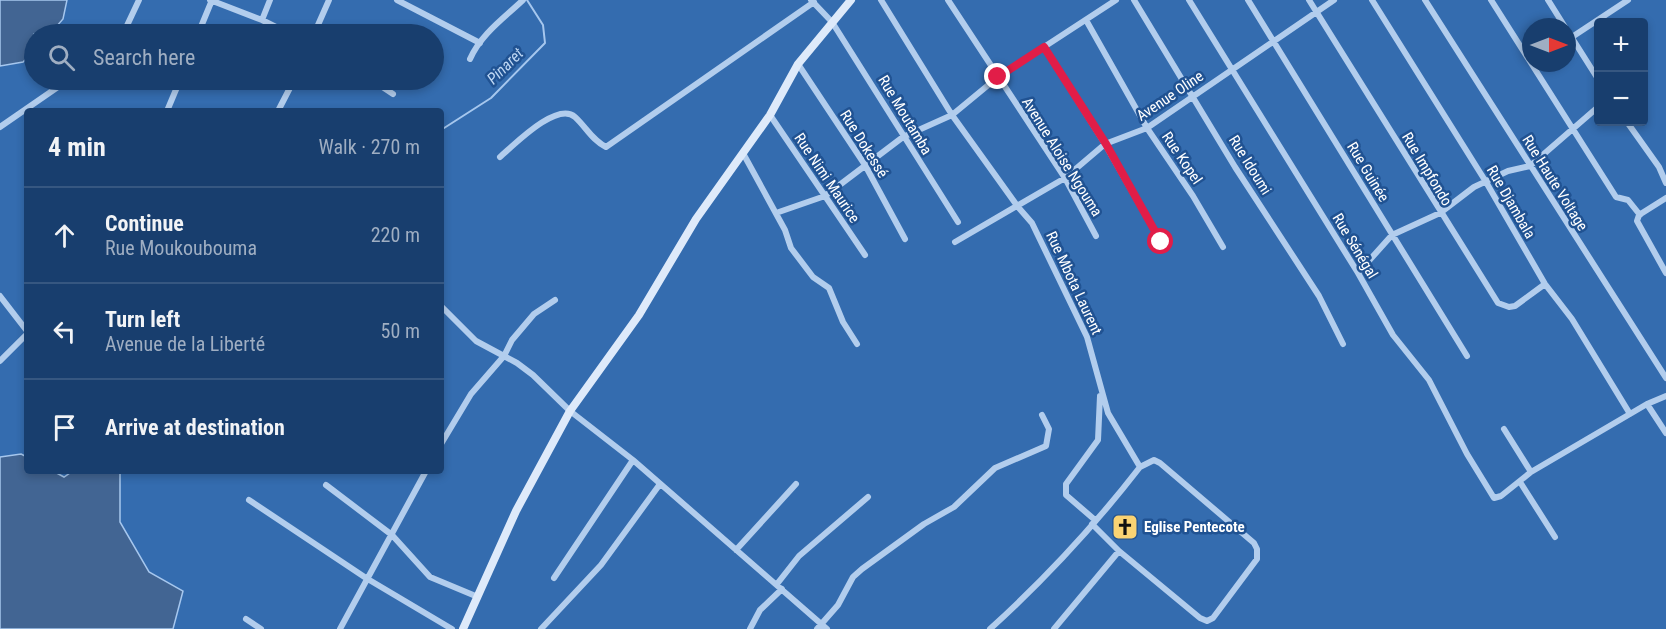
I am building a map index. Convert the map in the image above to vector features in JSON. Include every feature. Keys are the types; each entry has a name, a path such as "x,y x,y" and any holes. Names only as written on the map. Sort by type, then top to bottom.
{"main road":[{"path":"463,629 516,511 570,411 639,315 696,219 744,155 770,115 798,64 851,0"}],"street":[{"path":"128,24 139,0"},
{"path":"202,24 211,0 270,24"},
{"path":"262,20 270,0"},
{"path":"318,24 329,0"},
{"path":"470,59 497,22 523,0"},
{"name":"Rue Mbota Laurent","path":"881,0 952,115 1032,223 1087,337 1108,412 1140,467"},
{"name":"Avenue Aloise Ngouma","path":"948,0 1065,178 1096,236"},
{"path":"776,213 825,196 903,137 952,115 998,77 1116,0"},
{"name":"Rue Idoumi","path":"1134,0 1194,95 1235,167 1319,296 1343,344"},
{"name":"Rue Sénégal","path":"1189,0 1358,273 1393,335 1429,380 1490,494 1494,498 1501,496 1520,482"},
{"name":"Rue Guinée","path":"1248,0 1467,356"},
{"name":"Rue Impfondo","path":"1310,0 1440,213 1502,306 1515,306 1545,284"},
{"name":"Avenue Oline","path":"955,242 1065,178 1106,144 1147,128 1231,68 1275,42 1334,0"},
{"name":"Rue Djambala","path":"1372,0 1486,182 1545,284 1572,319 1630,414"},
{"name":"Rue Haute Voltage","path":"1425,0 1666,378"},
{"path":"1491,0 1616,197 1628,200 1666,273"},
{"path":"1548,0 1560,18"},
{"path":"1576,34 1628,0"},
{"path":"401,1 480,43"},
{"path":"500,157 547,119 564,113 573,115 597,142 606,147 812,1"},
{"name":"Rue Moutamba","path":"812,1 831,22 958,222"},
{"name":"Rue Kopel","path":"1086,20 1147,128 1193,196 1223,247"},
{"path":"1576,43 1594,72"},
{"path":"1044,47 1106,144 1161,242"},
{"name":"Rue Dokessé","path":"798,64 864,165 905,239"},
{"path":"27,108 54,90"},
{"path":"168,108 176,90"},
{"path":"280,108 289,90"},
{"path":"387,90 393,94"},
{"path":"0,127 24,110"},
{"path":"1358,273 1392,235 1440,213 1486,182 1508,171 1530,166 1594,111"},
{"name":"Rue Nimi Maurice","path":"770,115 865,255"},
{"path":"1630,126 1659,167 1666,183"},
{"path":"744,155 776,213 790,248 813,277 829,288 843,322 857,344"},
{"path":"1639,218 1666,198"},
{"path":"0,296 24,329"},
{"path":"444,439 471,394 504,356 522,327 555,300"},
{"path":"444,309 476,341 533,375 570,411 633,460 777,584 819,626 826,629"},
{"path":"0,361 24,336"},
{"path":"990,629 1034,587 1094,522 1140,467 1154,460 1254,543 1257,549 1257,559 1213,618 1207,621 1200,618 1119,551 1094,522 1066,495 1066,484 1098,440 1100,388"},
{"path":"1555,537 1520,482 1532,472 1630,414 1666,396"},
{"path":"1647,404 1666,433"},
{"path":"819,626 838,605 853,577 862,569 924,524 954,507 995,468 1046,446 1049,429 1042,415"},
{"path":"1504,429 1532,472"},
{"path":"554,578 585,536 607,496 633,460"},
{"path":"340,629 424,474"},
{"path":"326,484 392,535 430,577 478,597"},
{"path":"541,629 601,565 660,484"},
{"path":"736,550 796,484"},
{"path":"777,584 799,556 868,497"},
{"path":"249,500 366,578 452,629"},
{"path":"1054,629 1119,551"},
{"path":"750,629 760,610 782,589"},
{"path":"246,619 261,629"}],"shaded area":[{"path":"0,0 1666,0 1666,629 0,629"},
{"path":"0,0 67,0 63,19 59,24 24,24 23,62 0,66"},
{"path":"24,456 24,474 58,474 64,477 68,474 120,474 120,522 149,572 183,591 173,629 0,629 0,457"}],"waterway":[{"name":"Pinaret","path":"444,128 491,98 545,43 543,25 527,0"}],"place":[{"name":"Eglise Pentecote","path":"1125,527"}],"route":[{"path":"998,77 1044,47 1106,144 1161,242"}]}
